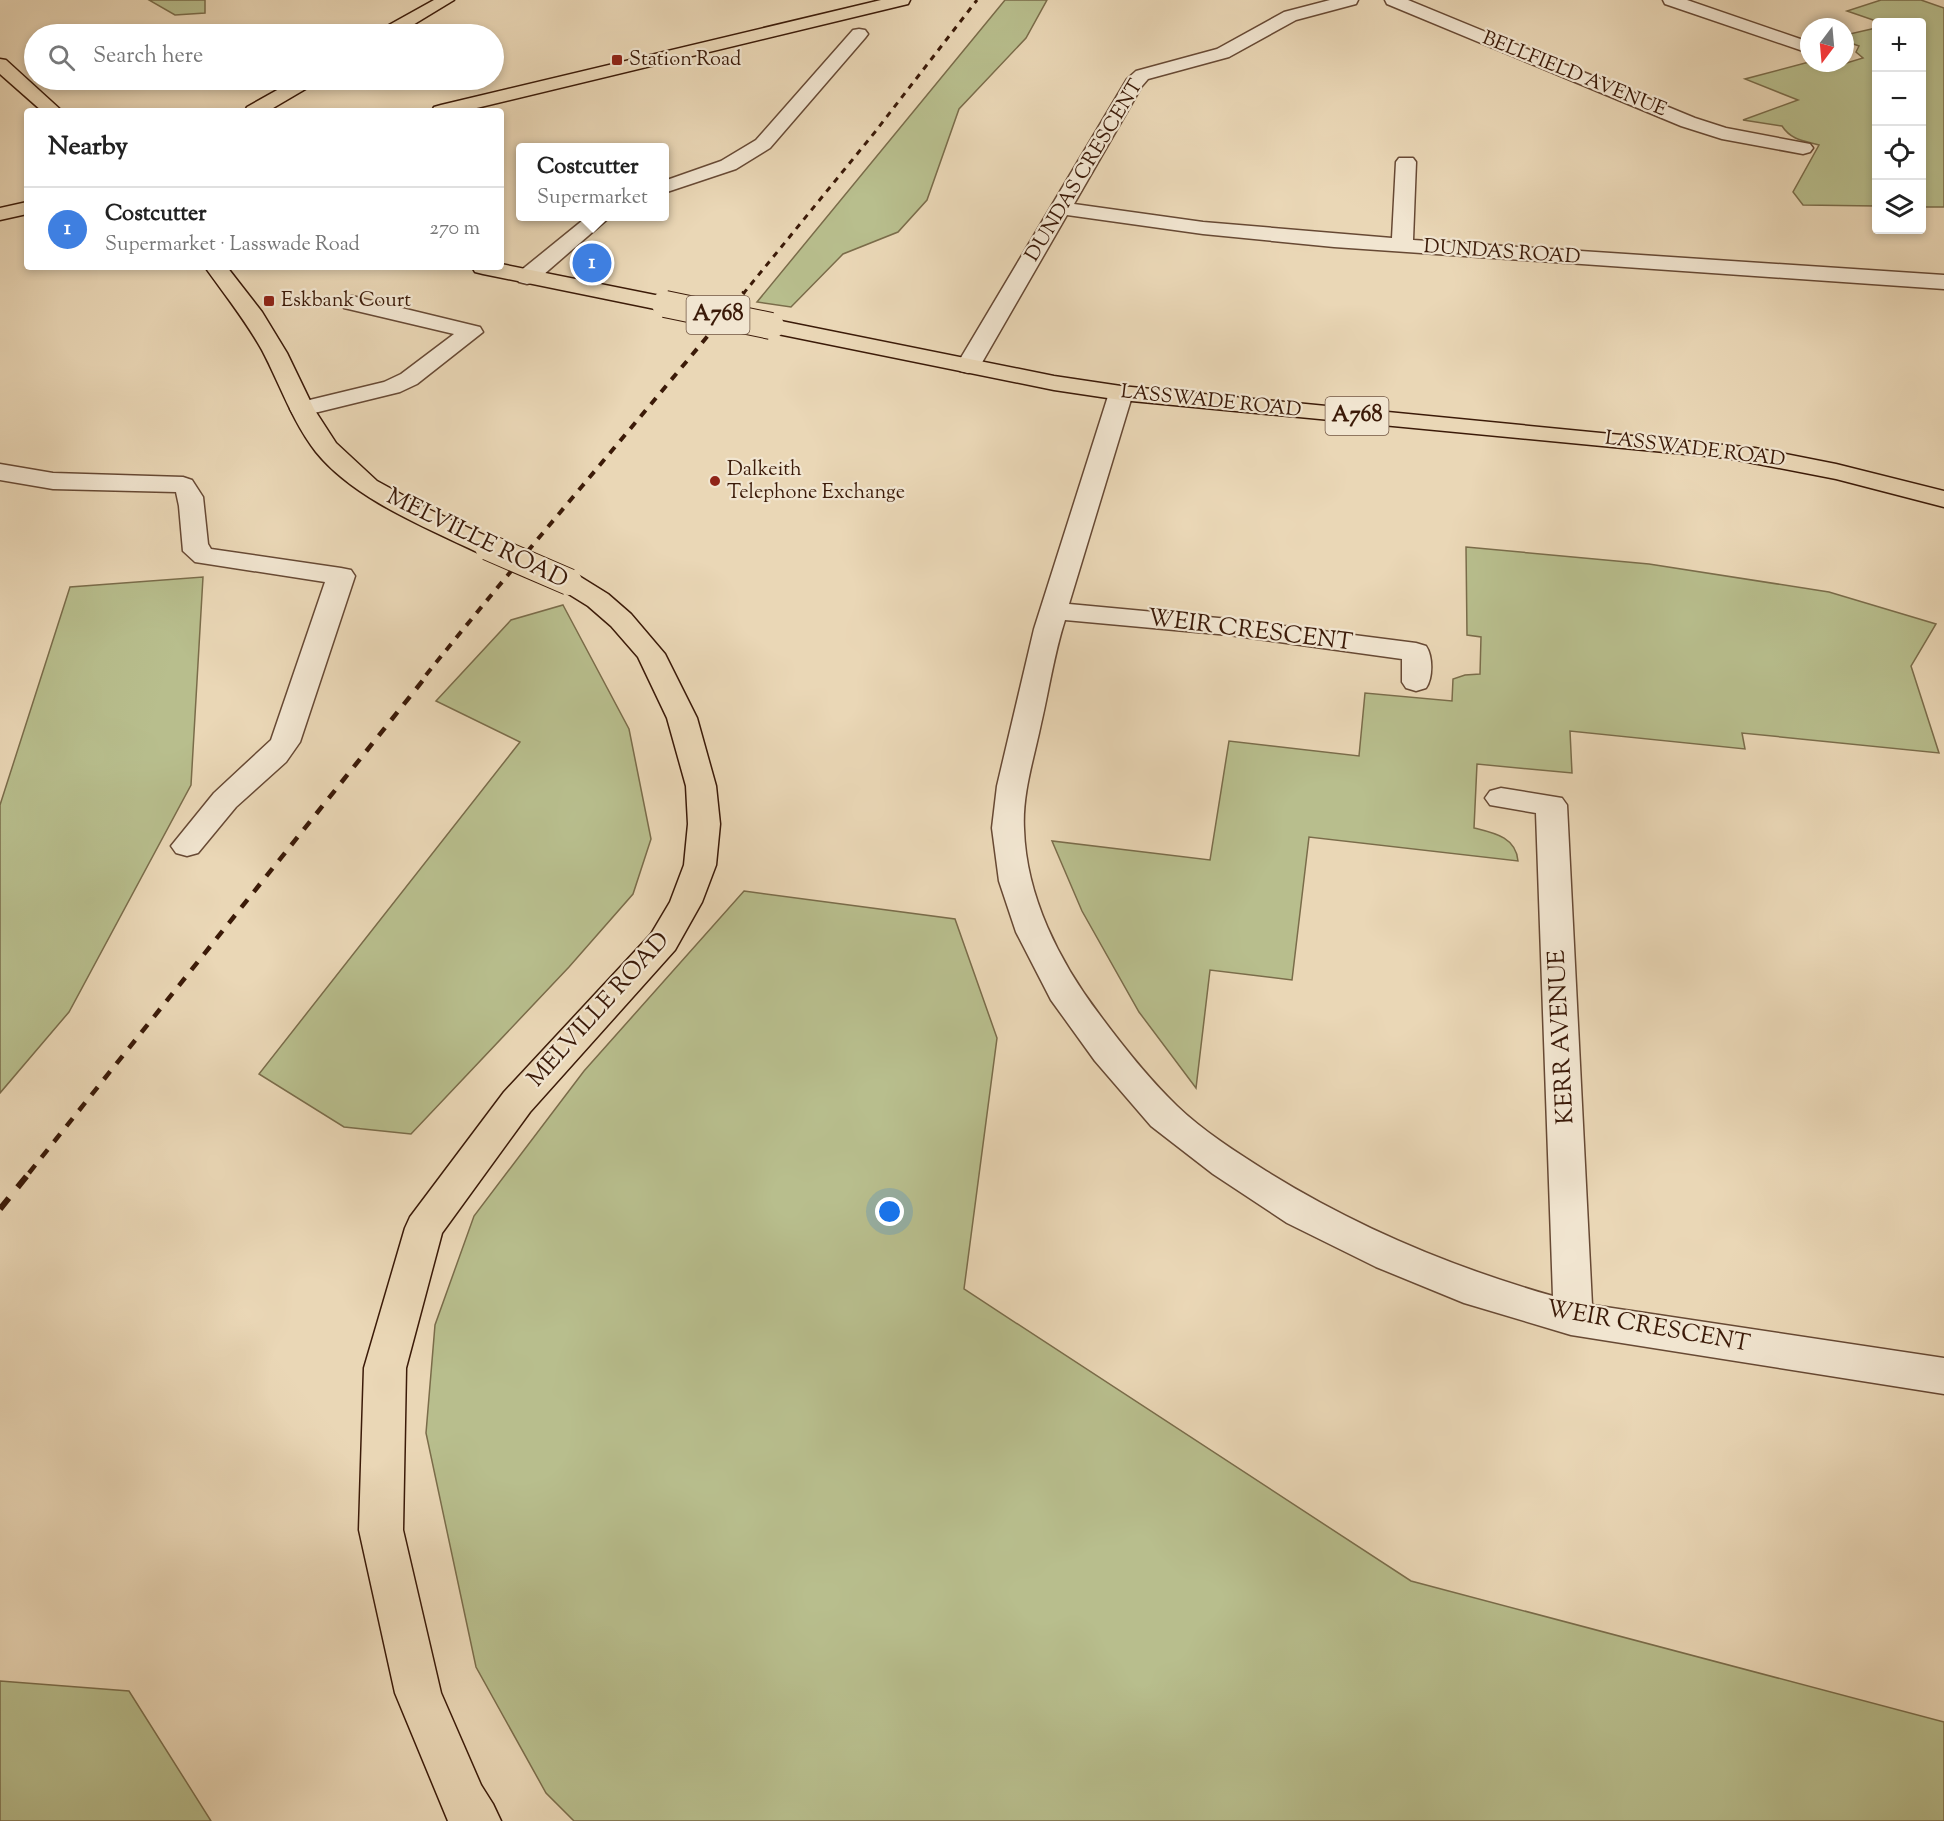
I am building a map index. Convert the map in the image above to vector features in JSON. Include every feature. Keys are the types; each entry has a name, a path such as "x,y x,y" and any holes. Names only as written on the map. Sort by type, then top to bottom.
{"main road":[{"path":"404,24 446,0"},
{"path":"453,108 902,0"},
{"path":"0,64 24,85"},
{"path":"29,90 50,108"},
{"path":"259,108 291,90"},
{"path":"0,214 24,209"},
{"name":"MELVILLE ROAD","path":"218,270 251,312 275,353 302,409 326,448 368,486 420,516 569,582 598,600 621,620 651,654 682,718 701,786 703,835 700,865 686,902 663,942 517,1102 424,1228 385,1368 381,1530 418,1693 464,1803 476,1821"},
{"name":"LASSWADE ROAD","path":"496,270 968,366 1121,393 1727,451 1791,460 1944,499"}],"street":[{"name":"DUNDAS CRESCENT","path":"968,366 1134,83 1142,75 1224,52 1290,16 1350,0"},
{"name":"BELLFIELD AVENUE","path":"1393,0 1688,122 1722,133 1761,135 1803,148"},
{"path":"1671,0 1800,45"},
{"path":"669,185 753,154 859,34"},
{"path":"1402,246 1406,162"},
{"name":"DUNDAS ROAD","path":"1061,208 1203,228 1402,246 1944,282"},
{"path":"527,277 595,221"},
{"path":"302,409 392,387 409,379 472,332 352,303"},
{"name":"WEIR CRESCENT","path":"1121,393 1053,611 1012,786 1008,828 1016,881 1033,932 1063,992 1101,1044 1164,1116 1226,1164 1301,1212 1390,1256 1478,1291 1571,1318 1944,1376"},
{"path":"0,472 53,481 183,485 191,494 193,538 196,551 204,556 341,576 285,742 275,755 225,800 187,846"},
{"name":"WEIR CRESCENT","path":"1053,611 1229,627 1416,652 1416,682"},
{"name":"KERR AVENUE","path":"1501,798 1551,806 1573,1277 1571,1318"}],"green space":[{"path":"149,0 205,0 205,13 175,15"},
{"path":"1005,0 1047,0 1026,38 959,109 927,200 898,232 843,254 791,307 757,302"},
{"path":"1881,0 1921,0 1944,8 1944,207 1926,207 1926,18 1872,20 1847,11"},
{"path":"1872,29 1872,206 1803,205 1793,192 1819,145 1794,137 1782,126 1743,120 1798,100 1745,79 1800,64 1800,72 1854,72 1854,61 1863,58 1856,52 1859,46 1854,44 1854,33"},
{"path":"1466,547 1649,564 1829,592 1936,624 1911,666 1939,753 1742,733 1745,749 1570,731 1572,773 1477,764 1474,828 1503,837 1513,846 1518,861 1309,837 1292,980 1210,970 1196,1088 1139,1012 1082,911 1052,841 1210,860 1229,741 1359,756 1365,693 1452,701 1453,679 1480,674 1481,637 1467,635"},
{"path":"203,577 191,785 69,1012 0,1093 0,805 70,587"},
{"path":"563,605 629,729 651,839 633,894 569,967 411,1134 344,1127 259,1074 520,742 436,701 511,620"},
{"path":"744,891 955,919 997,1038 964,1289 1411,1581 1944,1722 1944,1821 574,1821 546,1793 476,1667 426,1433 435,1325 474,1216 584,1071"},
{"path":"0,1681 129,1691 211,1821 0,1821"}],"railway":[{"path":"743,294 875,132 977,0"},
{"path":"426,675 744,292"},
{"path":"29,1173 428,674"},
{"path":"0,1209 30,1172"}],"place":[{"name":"Station Road","path":"617,60"},
{"name":"Costcutter","path":"592,263"},
{"name":"Eskbank Court","path":"269,301"},
{"name":"Dalkeith Telephone Exchange","path":"715,481"}]}
